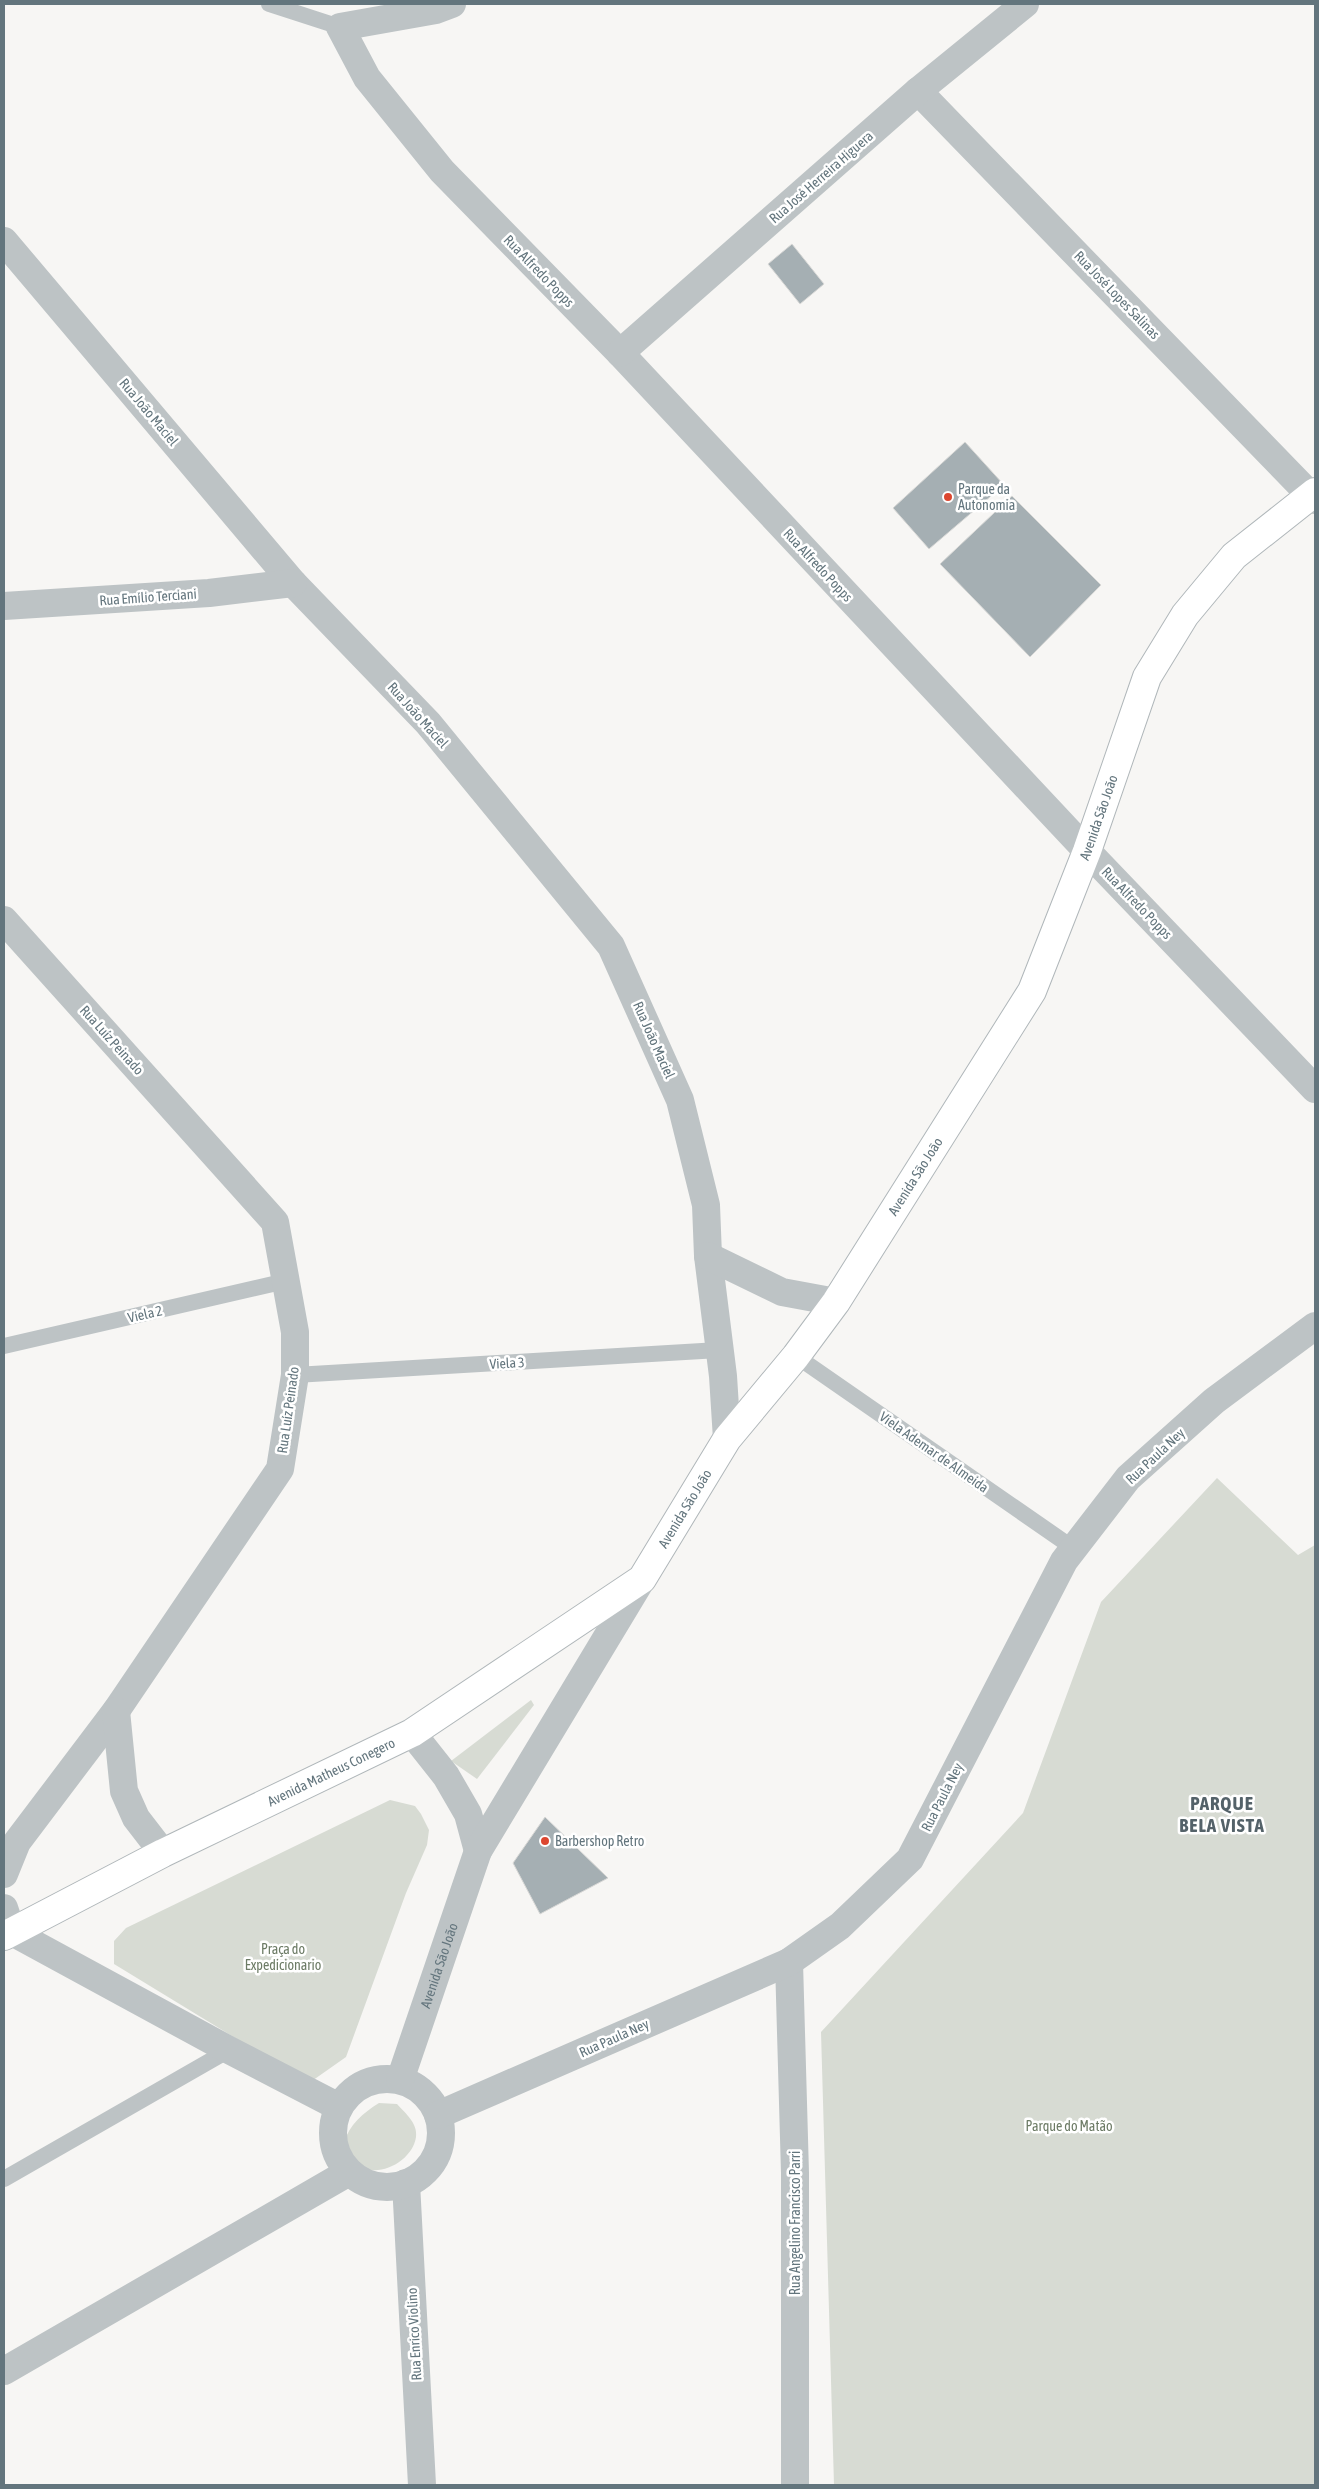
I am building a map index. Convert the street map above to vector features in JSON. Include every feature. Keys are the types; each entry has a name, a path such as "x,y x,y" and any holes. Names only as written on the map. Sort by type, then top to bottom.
{"main road":[{"name":"Avenida São João","path":"642,1579 727,1439 796,1356 836,1302 1032,991 1088,852 1147,677 1185,615 1234,556 1314,496"},
{"name":"Avenida Matheus Conegero","path":"6,1925 163,1853 412,1732 642,1579"}],"street":[{"path":"340,27 436,10 452,4"},
{"name":"Rua José Herreira Higuera","path":"620,353 918,91 1025,4"},
{"name":"Rua Alfredo Popps","path":"340,27 367,78 442,171 620,353 1088,852 1315,1089"},
{"name":"Rua José Lopes Salinas","path":"918,91 1314,496"},
{"name":"Rua João Maciel","path":"4,241 293,583 428,723 611,946 680,1100 706,1205 708,1256 720,1350 727,1439"},
{"name":"Rua Emílio Terciani","path":"4,606 210,593 293,583"},
{"name":"Rua Luíz Peinado","path":"4,920 275,1222 295,1332 295,1375 280,1469 116,1711 17,1842 4,1874"},
{"path":"708,1256 782,1292 836,1302"},
{"name":"Rua Paula Ney","path":"438,2115 789,1962 840,1926 910,1859 1073,1548 1128,1478 1214,1401 1315,1326"},
{"name":"Avenida São João","path":"400,2080 478,1851 642,1579"},
{"path":"116,1711 124,1791 136,1818 163,1853"},
{"path":"412,1732 446,1776 468,1814 478,1851"},
{"path":"6,1925 229,2050 339,2107"},
{"name":"Rua Angelino Francisco Parri","path":"789,1962 795,2173 795,2485"},
{"path":"382,2079 400,2080 416,2087 430,2099 438,2115 441,2133 438,2150 429,2167 416,2178 406,2183 381,2187 364,2182 349,2172 339,2158 334,2141 334,2124 339,2107 350,2093 365,2083 382,2079"},
{"path":"4,2372 349,2172"},
{"name":"Rua Enrico Violino","path":"406,2183 422,2485"}],"lane":[{"path":"269,4 340,27"},
{"name":"Viela 2","path":"4,1346 286,1282"},
{"name":"Viela 3","path":"295,1375 720,1350"},
{"name":"Viela Ademar de Almeida","path":"796,1356 1073,1548"},
{"path":"4,2179 229,2050"}],"green space":[{"name":"Parque do Matão","path":"1217,1478 1298,1555 1315,1545 1315,2485 834,2485 821,2032 1023,1813 1101,1602"},
{"path":"531,1700 534,1705 477,1779 451,1761"},
{"name":"Praça do Expedicionario","path":"390,1800 415,1806 429,1830 427,1845 406,1893 346,2057 309,2083 114,1964 114,1941 126,1928"},
{"path":"379,2103 397,2104 413,2123 416,2137 414,2145 402,2160 385,2169 367,2169 354,2162 344,2143 349,2131 357,2120"}],"building":[{"path":"792,244 824,284 800,304 768,264"},
{"name":"Parque da Autonomia","path":"965,442 1004,485 929,549 893,508"},
{"path":"1012,496 1101,585 1030,657 940,564"},
{"path":"545,1817 608,1878 540,1914 513,1863"}],"place":[{"name":"Parque da Autonomia","path":"948,497"},
{"name":"Barbershop Retro","path":"545,1841"}],"district":[{"name":"PARQUE BELA VISTA","path":"1222,1814"}]}
